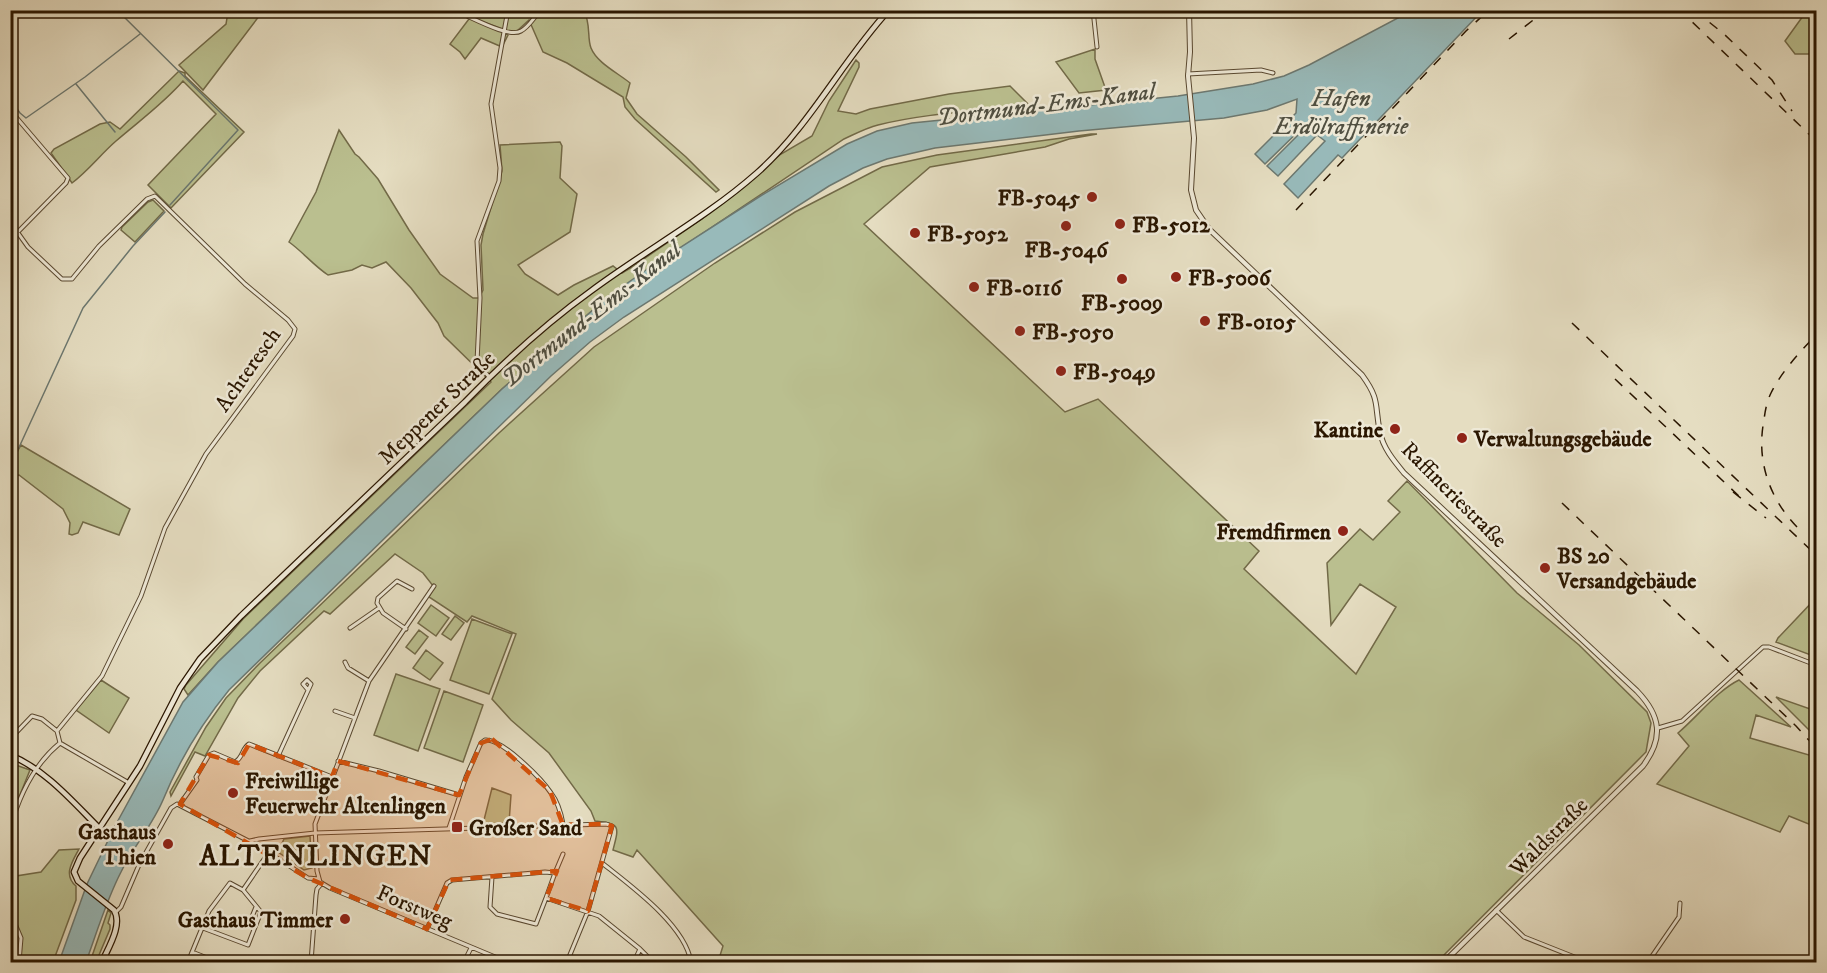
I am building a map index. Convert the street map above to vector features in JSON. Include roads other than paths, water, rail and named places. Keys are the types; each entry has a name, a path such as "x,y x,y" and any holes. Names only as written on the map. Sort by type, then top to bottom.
{"main road":[{"name":"Meppener Straße","path":"114,910 80,883 74,876 75,868 129,783 180,688 208,649 489,377 548,324 584,296 713,209 758,172 802,127 889,10"},
{"path":"10,755 36,768 99,828"},
{"path":"102,963 117,924 114,910"}],"street":[{"path":"453,10 503,31 518,33 541,10"},
{"path":"489,377 477,362 480,298 477,242 499,181 500,168 491,104 507,10"},
{"path":"1093,10 1097,47"},
{"name":"Raffineriestraße","path":"1189,10 1188,74 1193,128 1191,190 1196,210 1204,224 1362,375 1375,393 1383,442 1404,472 1637,691 1649,705 1658,726"},
{"path":"1188,74 1261,70 1273,73"},
{"path":"10,110 68,178 66,183 10,240"},
{"name":"Achteresch","path":"18,233 28,247 62,279 72,279 99,246 147,199 155,196 245,284 288,320 295,329 293,336 206,454 165,528 141,596 102,676 57,731"},
{"path":"406,629 379,608 377,603 378,598 397,581 412,589"},
{"path":"311,963 316,896 320,881 317,871 315,824 369,681 434,586"},
{"path":"350,628 379,608"},
{"path":"1658,726 1673,725 1682,721 1763,647 1769,646 1816,665"},
{"path":"345,662 348,668 369,681"},
{"path":"278,756 308,690"},
{"path":"335,711 355,718"},
{"path":"10,739 32,716 42,719 57,731 60,743 129,783"},
{"name":"Waldstraße","path":"1444,963 1643,766 1656,746 1658,726"},
{"path":"448,828 480,743 492,739 510,752 550,791 561,813 563,825"},
{"path":"10,829 27,781 60,743"},
{"path":"114,910 121,907 145,855 171,808 180,804 192,790 197,780 196,777 211,753 236,762 249,744 332,777"},
{"path":"338,761 459,795"},
{"name":"Forstweg","path":"180,804 250,841 308,878 320,881 507,963"},
{"path":"250,841 315,833 563,825 606,824 612,826 588,911 567,963"},
{"path":"243,890 269,852"},
{"path":"492,877 490,907 497,914 536,924 563,855"},
{"path":"602,863 667,920 687,948 691,963"},
{"path":"428,929 447,883 452,880 555,873"},
{"path":"188,963 192,952 209,911 230,883 243,890 261,912 248,945 202,928"},
{"path":"546,898 588,911 609,923 653,963"},
{"path":"1648,963 1679,917 1680,903"},
{"path":"255,927 249,924 256,905"},
{"path":"1496,910 1524,937 1587,963"},
{"path":"10,912 21,938 19,963"},
{"path":"464,963 471,948"},
{"path":"634,963 640,949"},
{"path":"192,952 217,963"}],"water":[{"path":"1411,11 1482,11 1342,158 1338,155 1298,198 1284,184 1325,141 1317,135 1278,176 1267,166 1307,126 1306,124 1265,164 1255,154 1296,113 1297,99 1267,110 1224,118 1079,131 935,148 887,159 863,168 829,186 624,317 590,342 551,376 229,690 192,743 176,771 159,810 126,863 106,905 86,962 59,962 87,884 115,826 183,702 218,662 502,389 609,296 653,265 847,144 877,131 912,123 1178,96 1253,84 1284,76 1309,65"}],"waterway":[{"path":"117,10 238,130 170,205"},
{"path":"10,99 26,118 85,77 140,34"},
{"path":"76,84 115,132"},
{"path":"10,467 83,308 133,246 165,212"}],"railway":[{"path":"1296,210 1466,31 1489,10"},
{"path":"1509,39 1546,10"},
{"path":"1677,10 1686,16 1816,141"},
{"path":"1694,10 1724,34 1772,80 1792,111"},
{"path":"1572,323 1816,555"},
{"path":"1797,527 1779,504 1767,478 1762,435 1768,399 1775,385 1797,355 1816,335"},
{"path":"1615,379 1740,497"},
{"path":"1733,492 1766,518"},
{"path":"1562,503 1796,726 1816,748"},
{"path":"1811,962 1816,955"}],"place":[{"name":"FB-5045","path":"1092,197"},
{"name":"FB-5012","path":"1120,224"},
{"name":"FB-5046","path":"1066,226"},
{"name":"FB-5052","path":"915,233"},
{"name":"FB-5006","path":"1176,277"},
{"name":"FB-5009","path":"1122,279"},
{"name":"FB-0116","path":"974,287"},
{"name":"FB-0105","path":"1205,321"},
{"name":"FB-5050","path":"1020,331"},
{"name":"FB-5049","path":"1061,371"},
{"name":"Kantine","path":"1395,429"},
{"name":"Verwaltungsgebäude","path":"1462,438"},
{"name":"Fremdfirmen","path":"1343,531"},
{"name":"BS 20 Versandgebäude","path":"1545,568"},
{"name":"Freiwillige Feuerwehr Altenlingen","path":"233,793"},
{"name":"Großer Sand","path":"457,827"},
{"name":"Gasthaus Thien","path":"168,844"},
{"name":"Gasthaus Timmer","path":"345,919"}],"district":[{"name":"ALTENLINGEN","path":"316,855"}],"water label":[{"name":"Dortmund-Ems-Kanal","path":"1046,104"},
{"name":"Hafen Erdölraffinerie","path":"1341,112"},
{"name":"Dortmund-Ems-Kanal","path":"591,314"}]}
